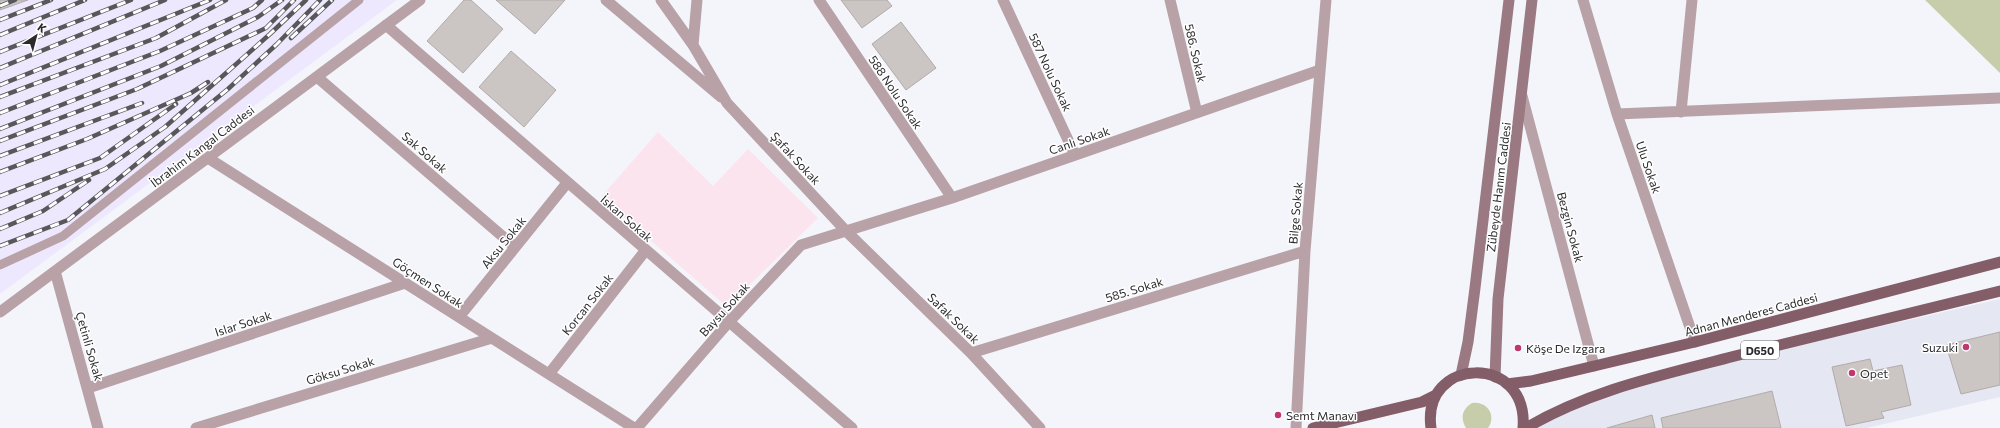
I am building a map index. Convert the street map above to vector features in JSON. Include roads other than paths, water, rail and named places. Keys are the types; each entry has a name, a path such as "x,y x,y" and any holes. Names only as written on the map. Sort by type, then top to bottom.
{"main road":[{"name":"Zübeyde Hanım Caddesi","path":"1461,375 1470,326 1509,0"},
{"name":"Zübeyde Hanım Caddesi","path":"1495,377 1498,299 1532,0"},
{"name":"Adnan Menderes Caddesi","path":"1508,384 1531,381 1695,342 2000,262"},
{"name":"D650","path":"1526,428 1553,412 1587,397 1659,376 2000,291"},
{"path":"1431,428 1429,417 1436,395 1441,388 1454,377 1470,372 1486,373 1508,384 1520,401 1524,416 1523,428"},
{"path":"1313,428 1422,402 1436,395"}],"street":[{"name":"İbrahim Kangal Caddesi","path":"0,312 420,0"},
{"name":"Şafak Sokak","path":"606,0 728,103 846,231"},
{"name":"Şafak Sokak","path":"661,0 693,45 728,103"},
{"path":"693,45 697,0"},
{"name":"588 Nolu Sokak","path":"819,0 952,198"},
{"name":"587 Nolu Sokak","path":"1003,0 1075,155"},
{"name":"586. Sokak","path":"1170,0 1197,113"},
{"name":"Bilge Sokak","path":"1296,428 1305,250 1326,0"},
{"name":"Ulu Sokak","path":"1583,0 1617,114 1695,342"},
{"path":"1681,112 1692,0"},
{"name":"İskan Sokak","path":"386,25 728,323 852,428"},
{"name":"Canlı Sokak","path":"846,231 952,198 1320,70"},
{"name":"Sak Sokak","path":"317,77 515,247"},
{"name":"Bezgin Sokak","path":"1522,96 1594,366"},
{"path":"1617,114 2000,98"},
{"name":"Göçmen Sokak","path":"208,158 636,428"},
{"name":"Aksu Sokak","path":"458,317 567,183"},
{"name":"Baysu Sokak","path":"636,428 728,323 801,245 846,231"},
{"name":"Safak Sokak","path":"846,231 971,353 1040,428"},
{"name":"585. Sokak","path":"971,353 1305,250"},
{"name":"Korcan Sokak","path":"549,374 646,251"},
{"name":"Çetinli Sokak","path":"55,272 98,428"},
{"name":"Islar Sokak","path":"88,388 405,283"},
{"name":"Göksu Sokak","path":"196,428 492,338"}],"lane":[{"path":"0,266 63,236 359,0"}],"railway":[{"path":"0,6 15,0"},
{"path":"0,20 51,0"},
{"path":"0,35 85,0"},
{"path":"0,52 131,0"},
{"path":"0,68 165,0"},
{"path":"0,85 210,0"},
{"path":"0,97 156,38 226,0"},
{"path":"0,113 160,51 253,8 262,0"},
{"path":"0,129 161,66 258,17 282,0"},
{"path":"0,141 137,89 266,28 294,0"},
{"path":"0,213 105,169 165,127 306,0"},
{"path":"0,246 68,220 228,89 277,44 320,0"},
{"path":"291,38 332,0"},
{"path":"0,172 87,139 191,93 208,82"},
{"path":"0,156 142,103"},
{"path":"0,196 100,158 176,104"},
{"path":"0,229 43,211 89,180"}],"place":[{"name":"Suzuki","path":"1966,347"},
{"name":"Köşe De Izgara","path":"1518,348"},
{"name":"Opet","path":"1852,373"},
{"name":"Semt Manavı","path":"1278,415"}]}
